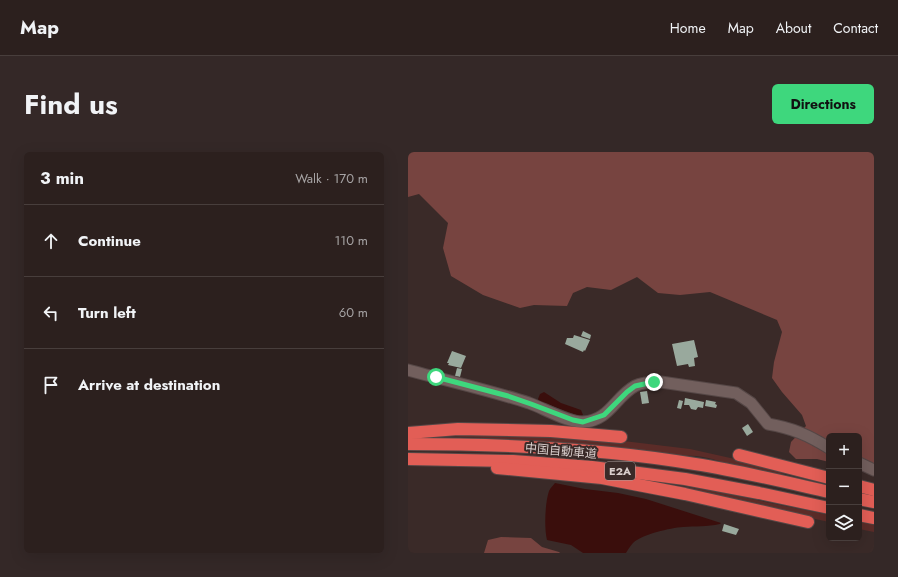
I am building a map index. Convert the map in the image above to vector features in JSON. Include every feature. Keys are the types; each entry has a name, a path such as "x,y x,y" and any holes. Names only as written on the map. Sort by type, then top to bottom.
{"highway":[{"path":"408,433 458,429 551,431 621,436"},
{"name":"中国自動車道","path":"408,444 451,444 541,448 619,454 694,464 763,477 826,491"},
{"path":"738,456 826,477"},
{"name":"中国自動車道","path":"408,459 513,461 592,467 685,479 826,507"},
{"path":"426,459 459,464 602,478 685,494 808,522"},
{"path":"862,487 874,490"},
{"path":"862,500 874,502"},
{"path":"862,516 874,518"}],"street":[{"path":"408,370 508,396 573,420 583,422 604,415 627,392 635,386 642,384 662,382 736,393 751,403 768,424 788,427 826,446"},
{"path":"862,464 874,470"}],"shaded area":[{"path":"408,152 874,152 874,472 862,470 862,433 826,433 826,461 817,459 796,459 789,452 791,442 806,426 802,415 772,378 774,362 782,332 777,320 710,292 680,295 658,293 637,277 611,290 587,287 573,293 567,306 534,305 520,308 483,295 451,276 443,248 448,223 419,194 408,197"},
{"path":"544,392 561,403 581,410 583,415 579,416 539,401 538,399 540,394"},
{"path":"498,433 607,439 690,449 784,470 782,475 697,456 507,439 448,436 448,434"},
{"path":"636,480 708,490 826,514 826,521"},
{"path":"555,483 646,499 721,523 710,526 678,528 657,532 637,540 632,544 626,553 583,553 571,545 547,540 545,522 546,509 549,490"},
{"path":"862,522 874,525 874,532 862,530"},
{"path":"501,537 531,538 542,547 560,553 484,553 488,540"}],"building":[{"path":"583,331 591,335 590,339 581,336"},
{"path":"574,335 590,340 585,351 584,350 583,352 565,344 567,338 573,338"},
{"path":"694,340 698,357 694,358 695,366 689,367 688,364 677,366 672,344"},
{"path":"452,351 466,356 461,368 448,365 449,363 447,363"},
{"path":"457,368 462,369 460,377 455,376"},
{"path":"647,391 649,403 642,404 640,392"},
{"path":"685,398 704,402 703,408 698,407 696,410 691,409 689,405 684,405"},
{"path":"679,400 683,401 681,409 677,408"},
{"path":"706,400 716,402 716,408 705,406"},
{"path":"748,424 753,432 747,436 742,428"},
{"path":"724,524 739,529 736,535 722,531"}],"route":[{"path":"436,377 508,396 573,420 583,422 594,420 604,415 635,386 654,382"}]}
